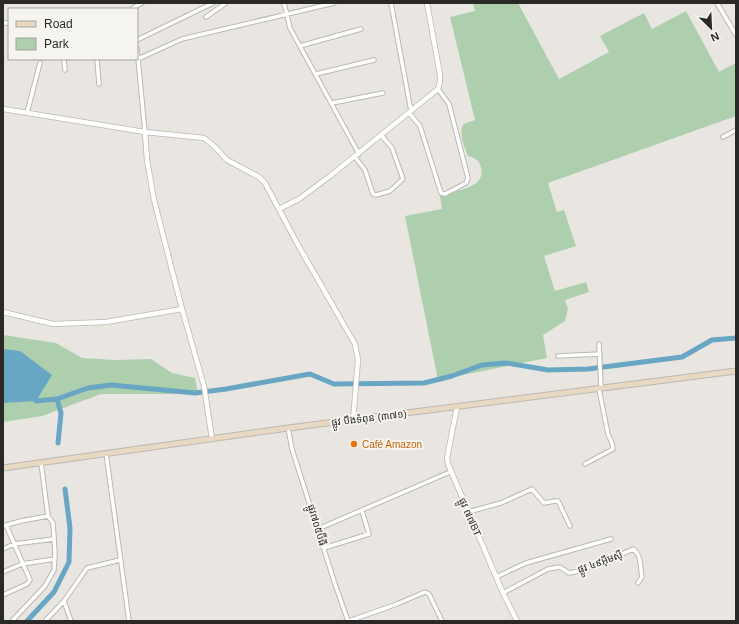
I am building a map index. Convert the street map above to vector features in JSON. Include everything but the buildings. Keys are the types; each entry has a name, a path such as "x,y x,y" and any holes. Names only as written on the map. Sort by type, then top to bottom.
{"main road":[{"name":"ផ្លូវ បឹងទំពុន (៣៧១)","path":"3,468 288,428 457,408 736,371"}],"street":[{"path":"133,7 142,3"},
{"path":"138,40 213,3"},
{"path":"206,17 226,3"},
{"path":"284,3 290,28 332,103 365,170 374,195 390,191 403,180 392,148 381,135"},
{"path":"212,439 204,386 182,309 154,200 147,160 138,59 182,39 287,14 316,5 334,3"},
{"path":"391,3 410,112 420,126 441,193 445,194 466,183 468,178 449,104 438,89"},
{"path":"279,209 299,199 357,155 438,89 440,75 428,3"},
{"path":"717,3 736,35"},
{"path":"300,46 361,30"},
{"path":"64,60 65,70"},
{"path":"97,60 99,84"},
{"path":"316,74 374,60"},
{"path":"27,113 40,63"},
{"path":"332,103 383,93"},
{"path":"3,110 145,132 204,138 227,160 262,180 353,339 357,352 358,373 353,420"},
{"path":"723,137 736,130"},
{"path":"3,312 52,324 106,322 182,309"},
{"path":"585,464 613,449 608,434 600,388 599,344"},
{"path":"558,356 600,354"},
{"name":"ផ្លូវ ៧៧BT","path":"457,408 447,458 450,472 517,621"},
{"name":"ផ្លូវ៧០៥ប៊ីធី","path":"288,428 292,449 349,621"},
{"path":"106,454 129,621"},
{"path":"12,621 45,586 54,570 55,559 53,522 48,516 41,463"},
{"path":"318,529 450,472"},
{"path":"468,512 501,503 532,489 544,503 555,500 558,501 570,526"},
{"path":"324,548 369,534 362,511"},
{"path":"3,595 27,584 30,580 5,525 48,516"},
{"path":"3,549 14,544 54,539"},
{"path":"496,577 526,563 611,539"},
{"name":"ផ្លូវ ៤៩អ៊ឹមស៊ី","path":"503,592 548,569 560,567 568,573 574,572 605,562 633,549 636,551 641,561 640,568 642,577 638,583"},
{"path":"3,572 22,564 55,559"},
{"path":"45,621 64,602 87,568 120,560"},
{"path":"349,621 425,592 429,594 442,621"},
{"path":"64,602 71,621"}],"green space":[{"path":"473,3 518,3 559,79 609,52 600,36 644,13 652,29 686,11 719,72 736,63 736,116 548,183 557,212 564,210 576,246 544,256 555,291 586,282 589,292 565,300 568,309 565,321 543,335 547,358 438,380 405,216 442,209 440,196 472,186 477,182 482,172 478,161 475,158 468,156 462,140 463,124 475,120 450,17 475,11"},
{"path":"3,335 56,343 82,358 115,360 151,359 172,373 195,378 198,394 101,394 42,416 3,422"}],"water":[{"path":"3,349 20,351 52,375 36,401 3,403"}],"waterway":[{"path":"36,401 57,399 88,388 111,385 195,393 310,374 334,384 424,383 452,376 482,365 506,363 548,370 588,369 682,357 712,340 736,338"},
{"path":"57,399 61,413 58,443"},
{"path":"27,621 54,592 69,562 70,528 65,489"}],"place":[{"name":"Café Amazon","path":"354,444"}]}
